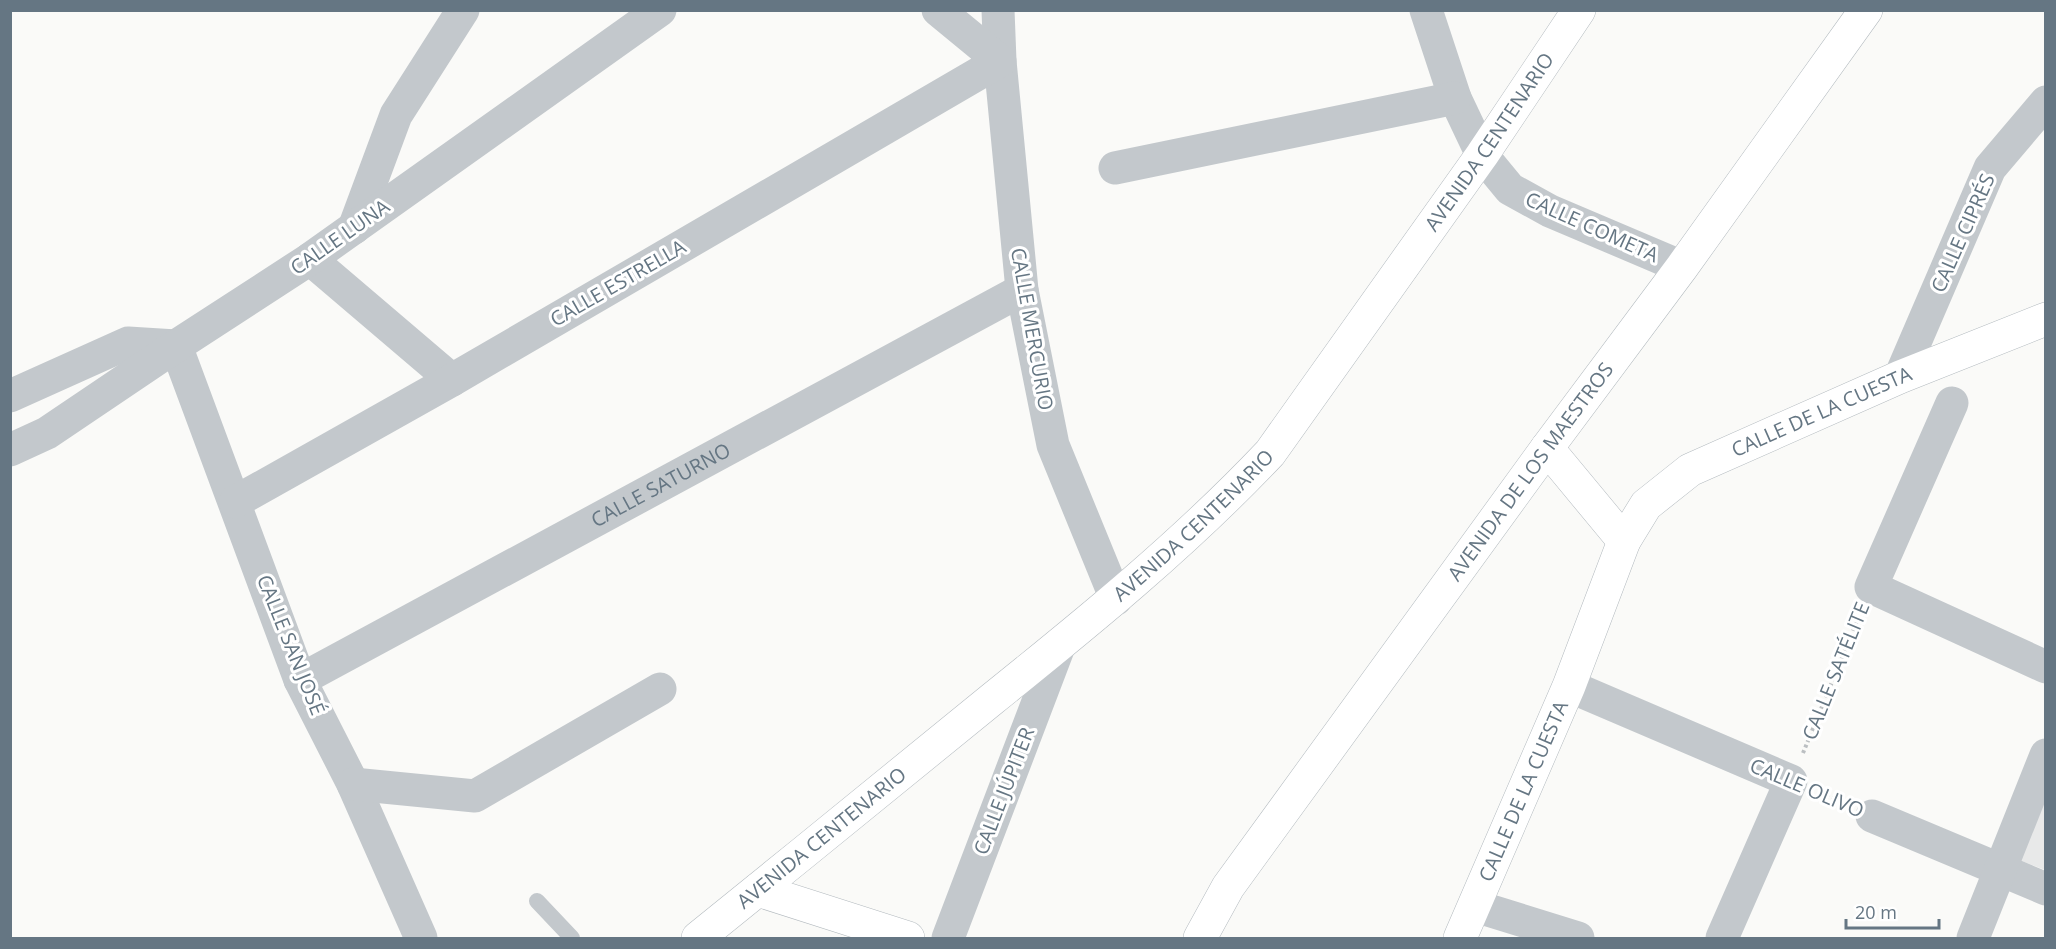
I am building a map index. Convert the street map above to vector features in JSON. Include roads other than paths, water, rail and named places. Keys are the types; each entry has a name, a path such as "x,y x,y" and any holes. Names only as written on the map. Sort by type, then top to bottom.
{"main road":[{"name":"AVENIDA CENTENARIO","path":"698,939 1116,599 1209,516 1269,453 1482,155 1578,10"},
{"name":"AVENIDA DE LOS MAESTROS","path":"1200,939 1228,887 1547,448 1682,267 1866,10"},
{"name":"CALLE DE LA CUESTA","path":"1460,939 1569,686 1624,541 1646,505 1690,470 1900,376 2046,319"},
{"path":"1547,448 1624,541"},
{"path":"758,890 908,939"}],"street":[{"path":"354,228 396,115 463,10"},
{"name":"CALLE LUNA","path":"10,450 47,433 176,345 310,259 660,10"},
{"path":"938,10 1000,61"},
{"name":"CALLE MERCURIO","path":"998,10 1000,61 1022,290 1053,445 1116,599"},
{"name":"CALLE COMETA","path":"1426,10 1455,98 1482,155 1510,189 1550,211 1682,267"},
{"name":"CALLE ESTRELLA","path":"235,502 452,380 1000,61"},
{"path":"1115,168 1455,98"},
{"name":"CALLE CIPRÉS","path":"1900,376 1990,168 2046,102"},
{"path":"310,259 452,380"},
{"name":"CALLE SATURNO","path":"300,680 1022,290"},
{"path":"10,396 128,343 176,345"},
{"name":"CALLE SAN JOSÉ","path":"176,345 300,680 353,784 421,939"},
{"name":"CALLE SATÉLITE","path":"1952,403 1871,587 2046,667"},
{"name":"CALLE JÚPITER","path":"948,939 1060,644"},
{"name":"CALLE OLIVO","path":"1569,686 1791,781 1722,939"},
{"path":"353,784 475,796 660,688"},
{"path":"1973,939 2046,755"},
{"name":"CALLE OLIVO","path":"1872,816 2000,872 2046,889"},
{"path":"1475,906 1578,939"}],"lane":[{"path":"537,901 572,939"}]}
